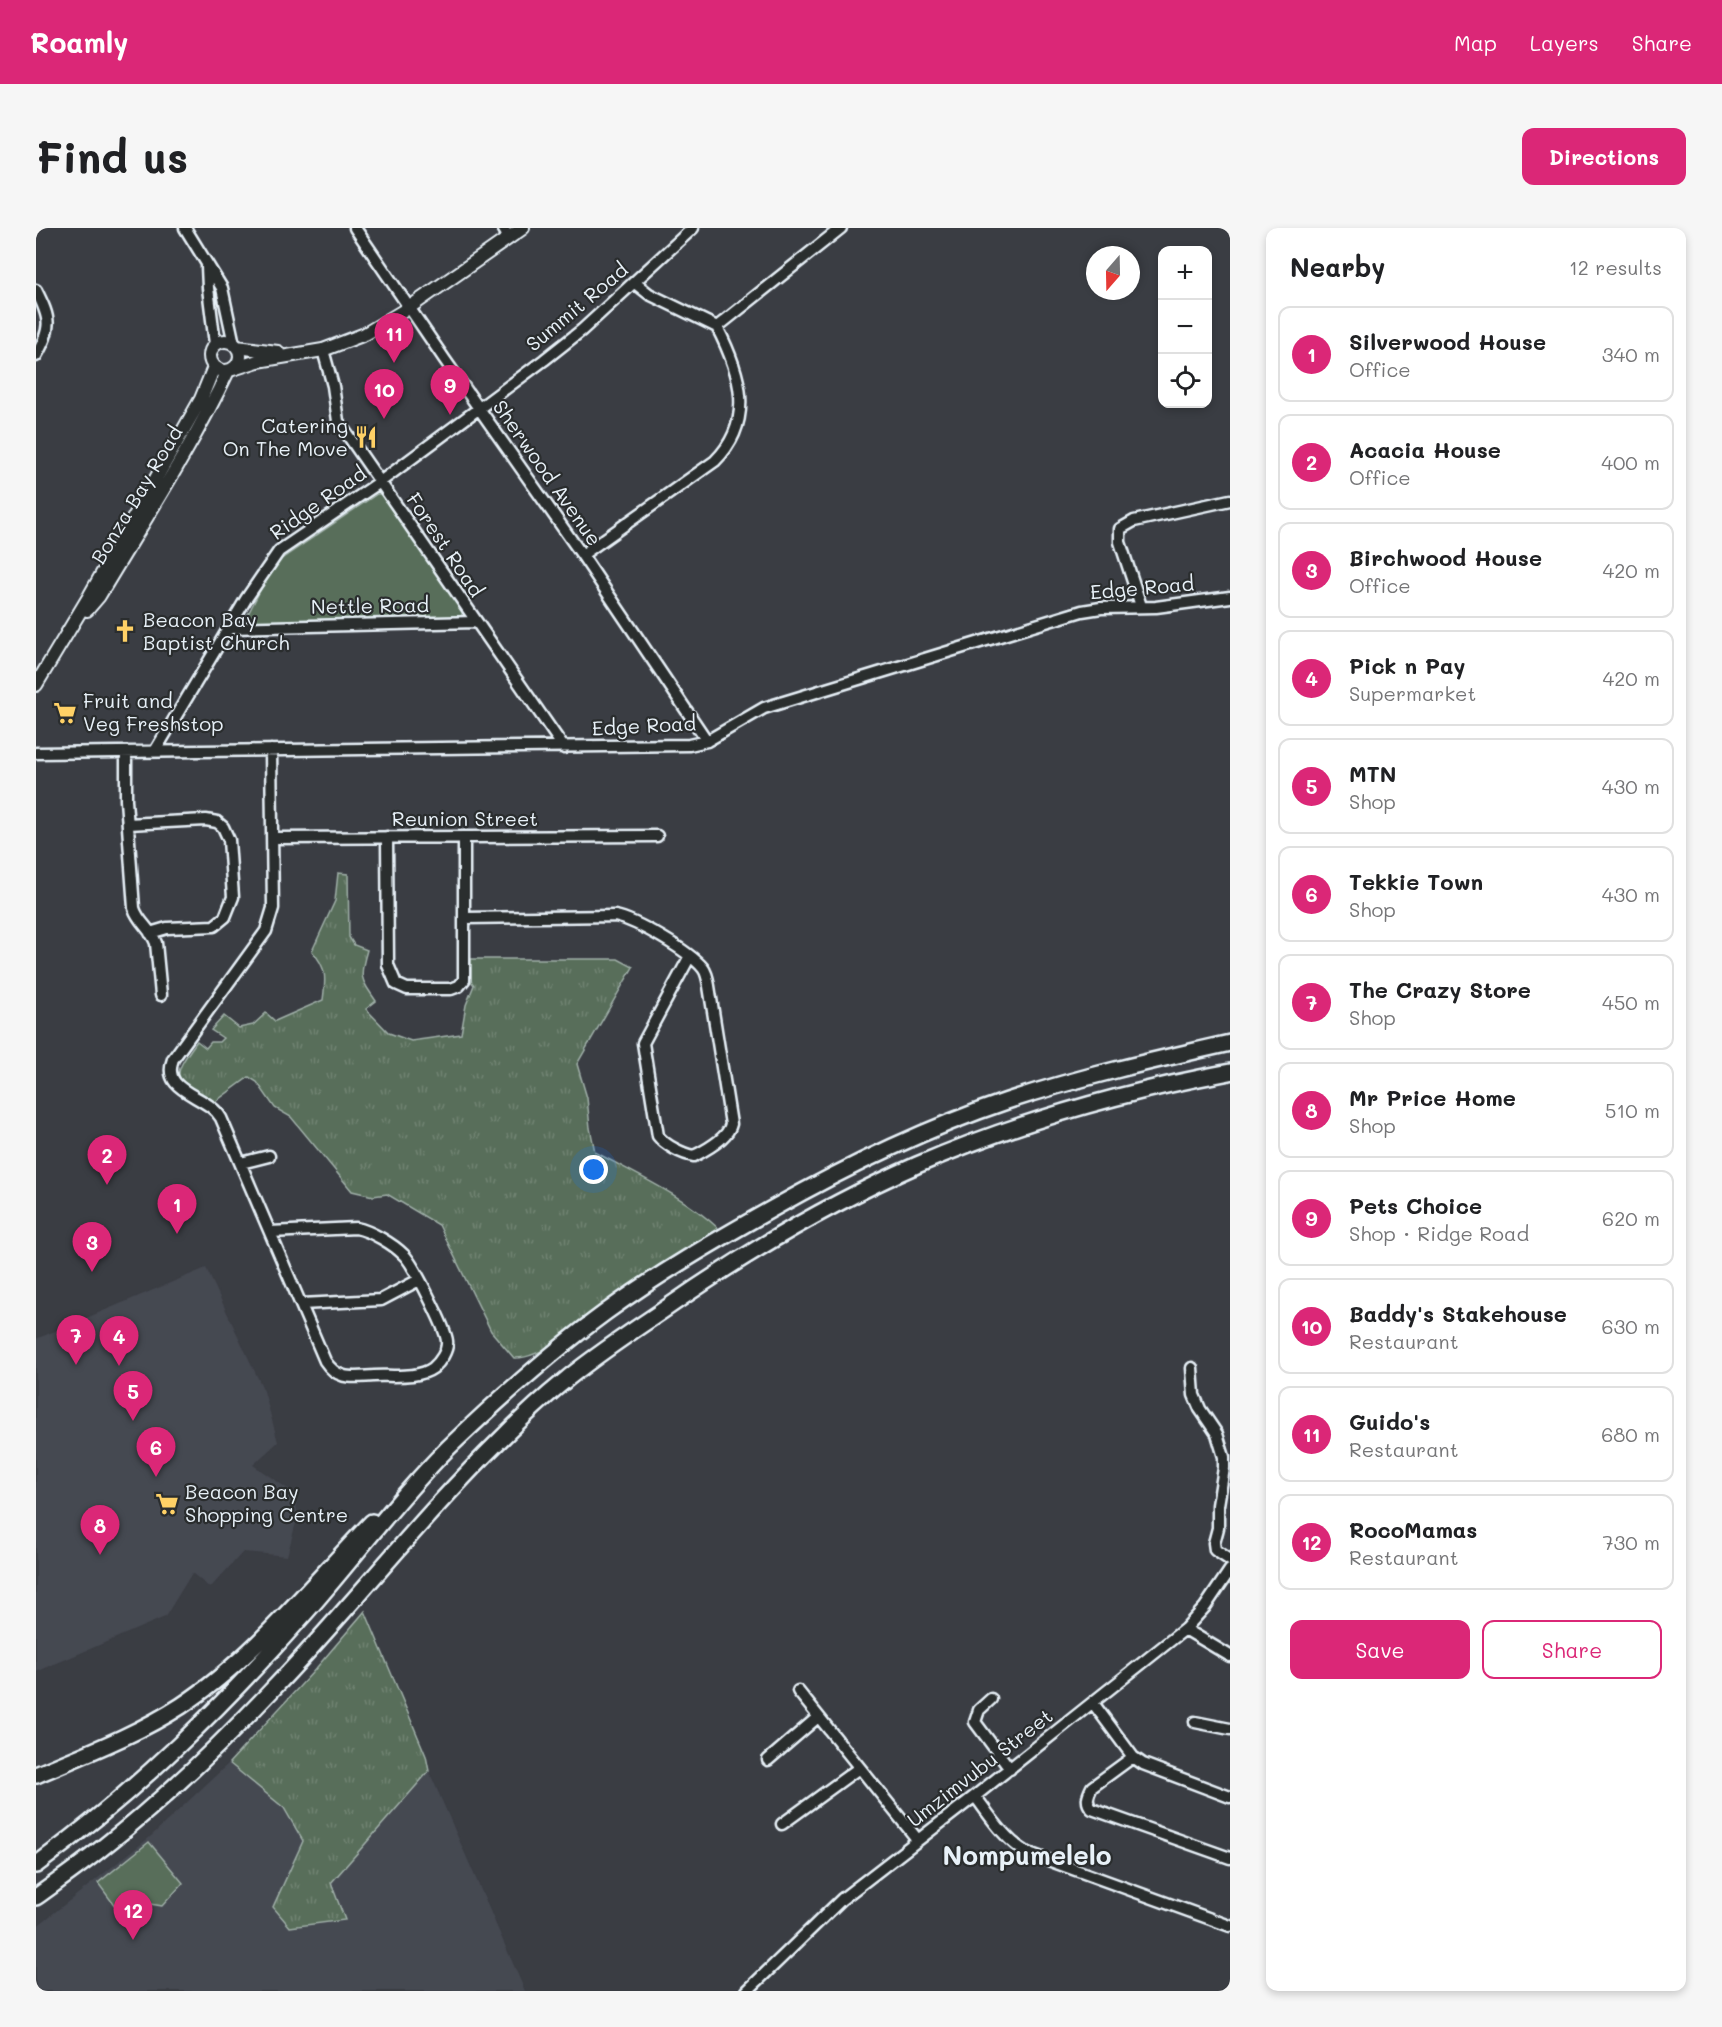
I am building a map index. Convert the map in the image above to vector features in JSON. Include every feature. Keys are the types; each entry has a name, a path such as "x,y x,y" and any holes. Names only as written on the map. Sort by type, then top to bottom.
{"highway":[{"path":"36,1866 93,1822 200,1726 306,1613 405,1495 446,1451 548,1358 607,1311 742,1226 816,1184 900,1143 1007,1101 1097,1074 1230,1043"},
{"path":"36,1897 101,1850 164,1797 273,1690 463,1477 564,1381 697,1287 780,1234 917,1165 1071,1110 1154,1087 1230,1072"},
{"path":"1154,1087 1230,1079"},
{"path":"36,1775 152,1722 207,1687 283,1617 373,1520 405,1495"}],"main road":[{"path":"304,353 267,352 224,341 211,348 209,358 214,367 219,370 231,370 258,361 323,350 365,334 411,307 506,233 523,228"},
{"path":"231,370 239,361 240,356 235,345"},
{"name":"Bonza Bay Road","path":"36,685 201,399 214,367"},
{"name":"Bonza Bay Road","path":"68,631 99,597 231,370"}],"street":[{"path":"185,228 222,288 235,345"},
{"name":"Sherwood Avenue","path":"355,228 582,555 706,741"},
{"name":"Summit Road","path":"480,409 582,330 693,228"},
{"path":"717,327 841,228"},
{"path":"207,265 215,344"},
{"path":"582,555 715,461 731,440 741,416 733,363 717,327 649,294 635,283"},
{"path":"36,290 48,316 48,329 36,356"},
{"name":"Forest Road","path":"323,350 332,382 338,421 564,747"},
{"name":"Ridge Road","path":"155,751 246,599 279,551 380,482 480,409"},
{"path":"1141,606 1120,542 1120,529 1134,521 1230,500"},
{"name":"Edge Road","path":"36,753 688,745 706,741 764,708 1082,611 1141,606 1156,607 1230,597"},
{"name":"Nettle Road","path":"230,627 476,622"},
{"path":"270,1232 363,1229 402,1253 419,1280 448,1343 439,1362 422,1373 352,1376 337,1374 330,1369 216,1110 210,1104 180,1088 172,1078 170,1071 173,1059 268,926 273,908 271,750"},
{"path":"126,752 134,908 138,919 150,933 157,949 161,995"},
{"path":"128,824 211,820 224,827 228,840 233,897 220,923 214,926 167,928 150,933"},
{"name":"Reunion Street","path":"273,838 657,836"},
{"path":"387,837 387,958 391,976 396,984 407,989 451,989 462,984 465,977 464,837"},
{"path":"465,918 615,916 636,923 690,956 703,968 708,978 731,1124 729,1131 694,1156 680,1151 657,1136 643,1042 690,956"},
{"path":"241,1163 269,1156"},
{"path":"302,1304 381,1300 419,1280"},
{"path":"1192,1368 1194,1395 1200,1409 1217,1434 1227,1463 1218,1505 1218,1528 1214,1543 1215,1550 1230,1560"},
{"name":"Umzimvubu Street","path":"747,1991 842,1899 1185,1629 1205,1607 1230,1570"},
{"path":"1185,1629 1230,1656"},
{"path":"798,1691 917,1839"},
{"path":"991,1699 979,1710 975,1722 1010,1769"},
{"path":"1093,1703 1133,1757 1143,1764 1230,1797"},
{"path":"768,1760 818,1717"},
{"path":"1196,1722 1229,1726"},
{"path":"1133,1757 1092,1787 1087,1802 1092,1809 1230,1858"},
{"path":"782,1824 859,1768"},
{"path":"975,1796 1003,1832 1016,1846 1026,1852 1230,1926"}],"shaded area":[{"path":"206,1268 264,1391 278,1442 253,1465 294,1493 298,1515 287,1556 243,1552 210,1588 192,1573 165,1617 36,1672 36,1339"},
{"path":"229,1763 284,1808 303,1841 273,1907 331,1883 429,1771 525,1991 36,1991 36,1927 150,1837"}],"green space":[{"path":"377,494 381,494 463,612 460,618 453,620 247,622 245,620 266,579 280,560"},
{"path":"338,873 348,874 349,937 354,945 367,950 362,977 376,1001 366,1009 389,1033 411,1041 461,1034 466,1005 474,985 471,981 471,959 618,959 633,967 577,1064 587,1098 595,1152 675,1196 719,1229 656,1268 567,1336 530,1356 514,1358 491,1331 439,1225 387,1194 373,1196 352,1191 291,1117 275,1108 257,1082 249,1077 212,1104 189,1090 179,1078 182,1064 197,1041 206,1048 211,1042 219,1042 223,1038 211,1030 224,1016 239,1028 253,1025 266,1013 275,1021 323,1000 325,985 323,968 312,951 335,901"},
{"path":"365,1611 426,1756 429,1771 331,1883 345,1920 290,1927 273,1907 303,1841 284,1808 229,1763 312,1673"},
{"path":"149,1842 183,1883 162,1906 139,1904 118,1910 98,1883"}],"place":[{"name":"Guido's","path":"394,363"},
{"name":"Pets Choice","path":"450,415"},
{"name":"Baddy's Stakehouse","path":"384,419"},
{"name":"Catering On The Move","path":"366,437"},
{"name":"Beacon Bay Baptist Church","path":"125,631"},
{"name":"Fruit and Veg Freshstop","path":"65,713"},
{"name":"Acacia House","path":"107,1185"},
{"name":"Silverwood House","path":"177,1234"},
{"name":"Birchwood House","path":"92,1272"},
{"name":"The Crazy Store","path":"76,1365"},
{"name":"Pick n Pay","path":"119,1366"},
{"name":"MTN","path":"133,1421"},
{"name":"Tekkie Town","path":"156,1477"},
{"name":"Beacon Bay Shopping Centre","path":"167,1504"},
{"name":"Mr Price Home","path":"100,1555"},
{"name":"RocoMamas","path":"133,1940"}],"district":[{"name":"Nompumelelo","path":"1027,1856"}]}
